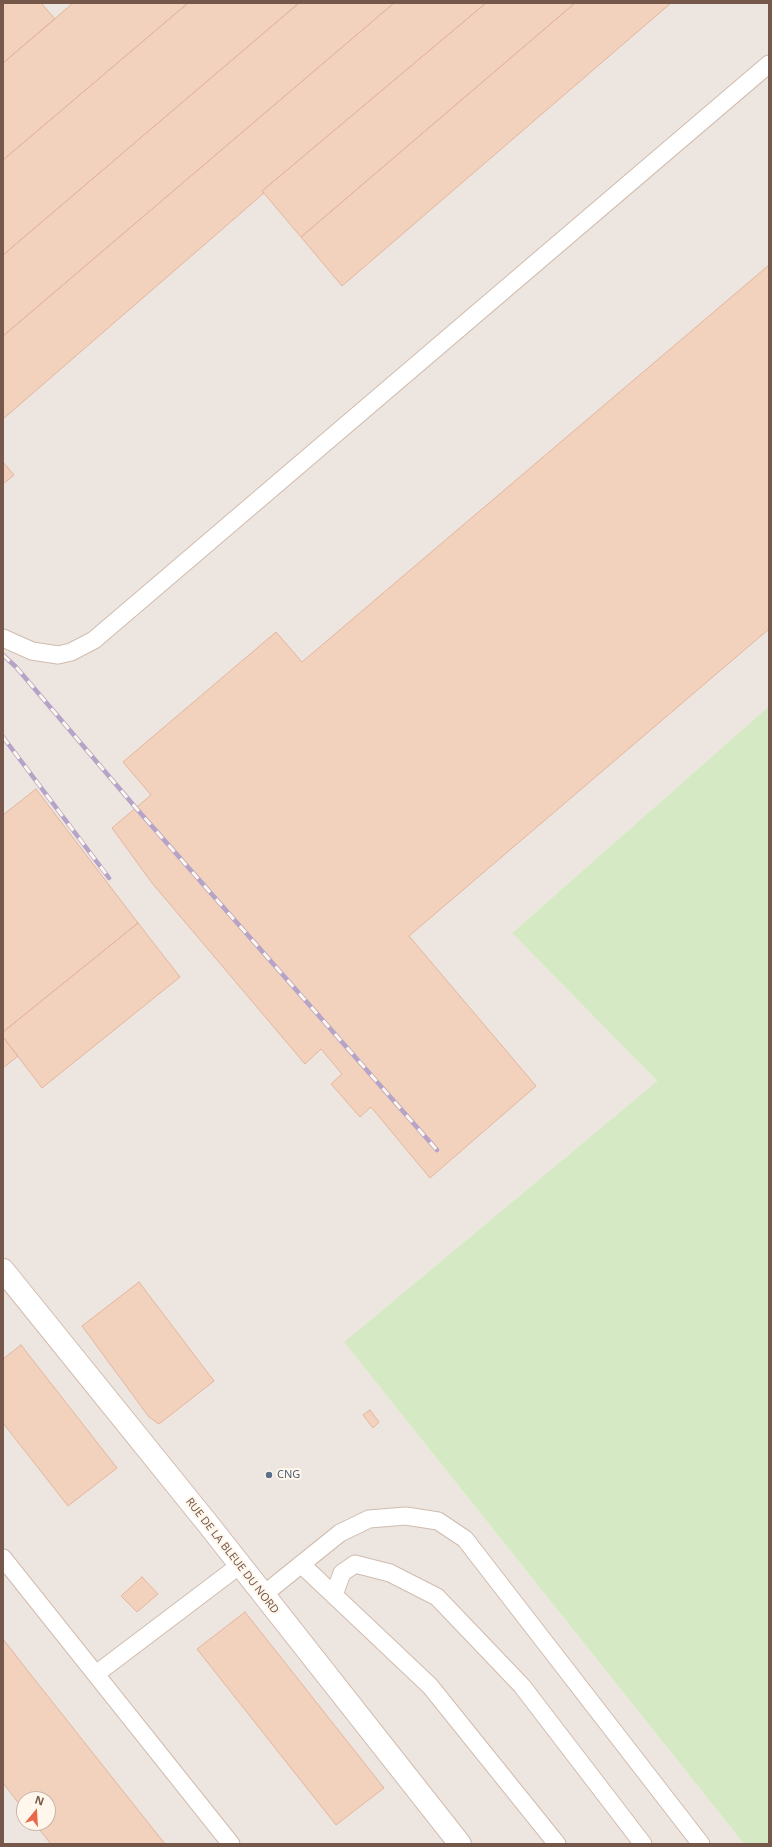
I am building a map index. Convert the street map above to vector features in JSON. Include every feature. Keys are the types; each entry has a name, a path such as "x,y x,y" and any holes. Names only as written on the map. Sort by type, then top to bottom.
{"street":[{"name":"RUE DE LA BLEUE DU NORD","path":"3,1270 240,1565 460,1844"}],"lane":[{"path":"3,638 32,651 58,655 71,652 94,640 769,64"},
{"path":"263,1595 340,1533 369,1519 406,1516 438,1521 465,1539 701,1844"},
{"path":"3,1558 231,1844"},
{"path":"301,1564 430,1686 557,1844"},
{"path":"334,1595 342,1574 355,1564 390,1573 437,1597 522,1686 643,1844"},
{"path":"96,1674 240,1565"}],"shaded area":[{"path":"3,3 769,3 769,706 512,933 657,1081 344,1342 744,1844 3,1844"}],"green space":[{"path":"769,706 769,1844 744,1844 344,1342 657,1081 512,933"}],"building":[{"path":"3,3 41,3 55,19 3,63"},
{"path":"73,3 188,3 3,160 3,63"},
{"path":"188,3 299,3 3,255 3,160"},
{"path":"299,3 394,3 3,336 3,255"},
{"path":"394,3 486,3 262,191 264,193 3,419 3,336"},
{"path":"486,3 575,3 301,237 262,191"},
{"path":"575,3 671,3 342,286 301,237"},
{"path":"769,265 769,629 409,936 536,1086 430,1178 371,1107 360,1117 331,1084 342,1074 321,1049 305,1064 152,883 112,828 151,795 123,762 276,632 302,662"},
{"path":"3,462 14,475 3,484"},
{"path":"36,789 138,923 3,1032 3,815"},
{"path":"138,923 180,977 42,1088 3,1037 3,1032"},
{"path":"3,1037 18,1056 3,1068"},
{"path":"139,1282 214,1381 159,1424 149,1417 82,1326"},
{"path":"21,1345 117,1468 68,1506 3,1423 3,1359"},
{"path":"370,1410 379,1422 373,1428 363,1415"},
{"path":"142,1577 158,1594 137,1612 121,1596"},
{"path":"245,1612 384,1788 336,1825 197,1649"},
{"path":"3,1639 165,1844 51,1844 40,1831 56,1831 56,1791 16,1791 16,1800 3,1783"}],"railway":[{"path":"3,655 16,667 136,808 437,1150"},
{"path":"3,737 109,878"}],"place":[{"name":"CNG","path":"269,1475"}]}
